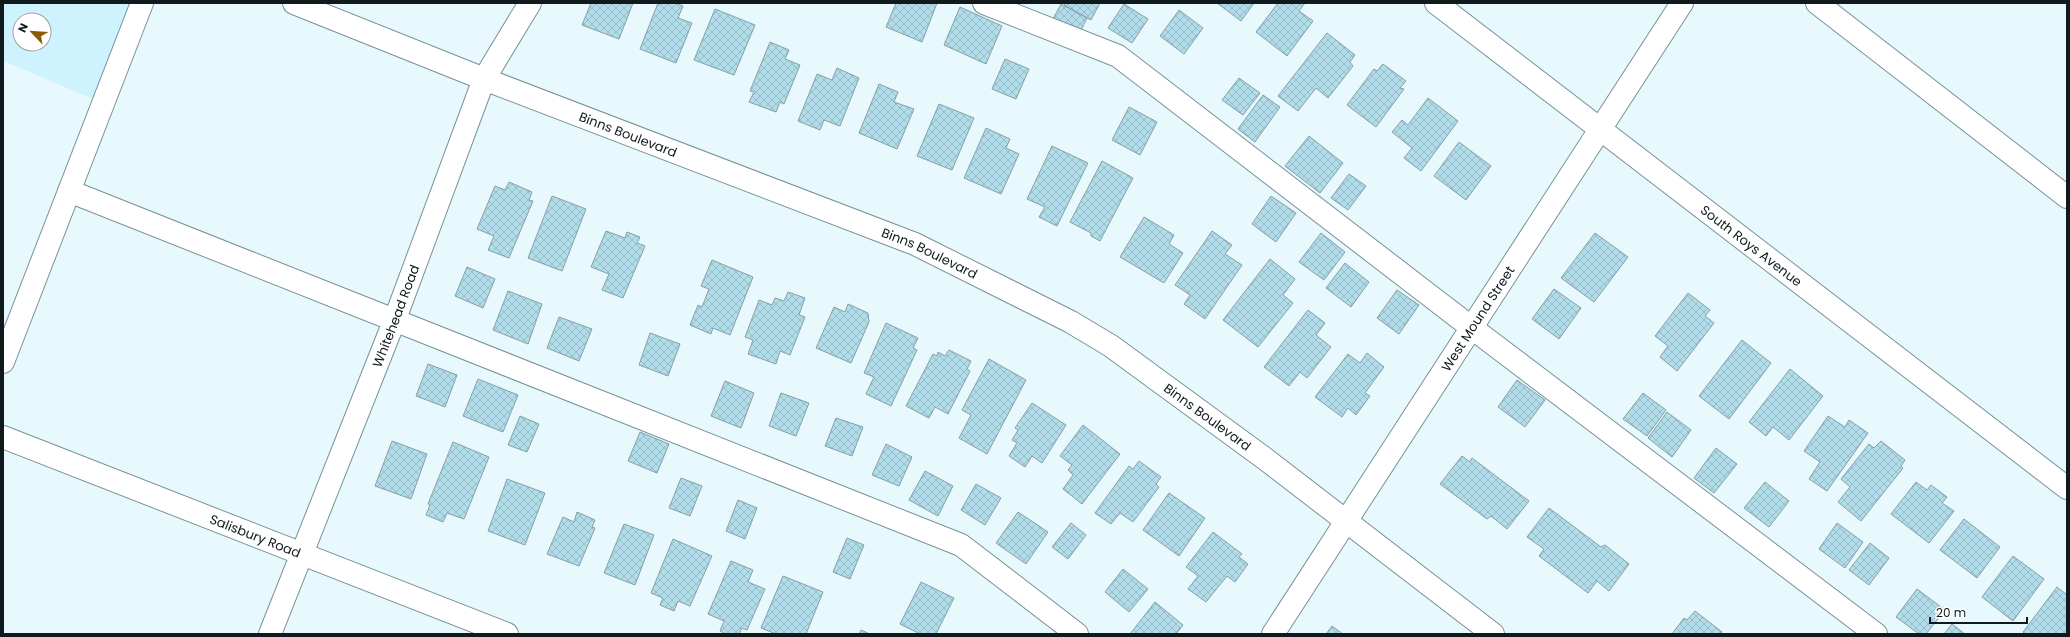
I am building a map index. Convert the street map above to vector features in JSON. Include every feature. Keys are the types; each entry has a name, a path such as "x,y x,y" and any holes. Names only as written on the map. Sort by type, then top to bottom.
{"street":[{"name":"Binns Boulevard","path":"294,3 484,79 915,244 1071,322 1111,346 1493,634"},
{"name":"Whitehead Road","path":"270,634 394,319 484,79 530,3"},
{"path":"984,3 1118,56 1472,328 1876,634"},
{"name":"South Roys Avenue","path":"1436,3 2067,488"},
{"name":"West Mound Street","path":"1273,634 1682,3"},
{"path":"1817,3 2067,197"},
{"path":"3,362 69,192 139,4"},
{"path":"69,192 394,319 961,545 1077,634"},
{"name":"Salisbury Road","path":"3,437 507,634"}],"shaded area":[{"path":"3,3 150,3 110,106 3,61"}],"building":[{"path":"591,3 633,3 619,39 582,25"},
{"path":"658,3 676,3 683,6 678,18 692,23 676,63 640,49"},
{"path":"896,3 937,3 922,42 886,27"},
{"path":"1066,3 1100,3 1091,20 1064,5"},
{"path":"1217,3 1254,3 1241,21"},
{"path":"1278,3 1305,3 1299,11 1313,21 1287,56 1256,32"},
{"path":"1061,4 1087,18 1080,32 1053,19"},
{"path":"1124,4 1148,19 1132,43 1108,28"},
{"path":"960,7 1002,26 986,64 944,45"},
{"path":"715,9 755,25 734,75 694,60"},
{"path":"1179,10 1203,28 1184,54 1160,36"},
{"path":"1327,33 1355,55 1350,62 1353,66 1328,98 1316,88 1298,111 1278,96"},
{"path":"770,42 789,50 785,59 800,65 784,104 780,102 776,112 749,102 754,92 750,91"},
{"path":"1005,59 1029,69 1016,99 992,89"},
{"path":"1383,64 1406,81 1400,88 1404,89 1376,127 1347,105 1374,69 1377,71"},
{"path":"837,68 859,78 840,126 824,120 820,130 798,121 817,74 832,80"},
{"path":"1239,78 1260,93 1243,115 1222,100"},
{"path":"879,84 898,92 894,102 914,109 897,149 859,133"},
{"path":"1263,95 1280,107 1255,142 1238,129"},
{"path":"1428,98 1458,121 1421,171 1404,158 1412,148 1392,132 1402,120 1408,125"},
{"path":"939,104 974,118 952,170 917,156"},
{"path":"1129,107 1157,122 1140,155 1112,140"},
{"path":"986,128 1010,139 1006,148 1019,154 1001,194 964,178"},
{"path":"1309,136 1343,163 1320,193 1285,166"},
{"path":"1459,142 1491,166 1466,200 1434,176"},
{"path":"1052,146 1088,163 1057,226 1039,217 1045,207 1027,199"},
{"path":"1102,161 1133,178 1100,241 1091,236 1091,233 1070,222"},
{"path":"1349,174 1366,186 1348,210 1331,198"},
{"path":"509,182 532,192 529,200 533,201 509,258 488,250 494,236 477,229 495,186 505,190"},
{"path":"552,196 586,209 562,271 528,258"},
{"path":"1271,196 1296,213 1276,242 1252,224"},
{"path":"1144,217 1174,235 1169,244 1183,253 1164,283 1120,257"},
{"path":"606,231 625,238 627,232 640,237 637,243 645,246 623,298 602,290 609,274 591,267"},
{"path":"1212,231 1232,245 1225,254 1242,265 1205,319 1184,304 1190,295 1175,285"},
{"path":"1321,233 1345,252 1324,280 1299,262"},
{"path":"1595,233 1628,257 1594,302 1561,278"},
{"path":"1270,259 1295,279 1283,295 1293,303 1258,347 1223,320"},
{"path":"712,260 753,277 730,335 713,328 711,334 690,325 698,305 702,307 709,289 701,286"},
{"path":"1345,263 1369,282 1351,307 1326,288"},
{"path":"467,267 495,279 483,308 455,296"},
{"path":"1554,289 1581,308 1559,339 1532,319"},
{"path":"1397,290 1419,305 1399,334 1377,318"},
{"path":"508,291 542,304 528,344 493,330"},
{"path":"788,292 805,298 799,315 805,317 790,355 780,351 776,364 748,354 753,340 745,337 759,300 772,305 775,298 784,301"},
{"path":"1688,293 1710,310 1705,316 1714,323 1677,371 1660,357 1668,346 1655,336"},
{"path":"848,304 868,313 869,322 851,363 816,348 834,307 845,312"},
{"path":"1308,310 1325,323 1316,335 1331,347 1307,378 1300,372 1289,386 1264,367"},
{"path":"559,317 592,329 579,361 547,348"},
{"path":"886,323 918,338 913,348 917,350 891,406 866,394 874,377 864,373"},
{"path":"650,333 680,344 668,376 639,365"},
{"path":"1742,340 1771,363 1729,419 1699,396"},
{"path":"949,350 971,361 967,369 970,371 948,414 935,407 929,418 906,406 933,354 937,356 938,352 945,356"},
{"path":"1367,353 1384,367 1365,393 1370,396 1356,415 1348,408 1342,417 1315,397 1348,354 1360,363"},
{"path":"989,359 1026,380 987,454 959,438 971,415 962,410"},
{"path":"428,364 457,375 445,407 416,396"},
{"path":"1790,369 1823,396 1789,440 1773,427 1766,436 1749,422"},
{"path":"478,379 518,395 503,432 463,416"},
{"path":"1517,380 1545,400 1525,427 1498,407"},
{"path":"725,381 754,393 741,428 711,416"},
{"path":"781,393 809,403 796,436 769,426"},
{"path":"1643,393 1666,410 1647,436 1623,419"},
{"path":"1032,403 1066,425 1042,463 1032,456 1025,467 1009,456 1017,443 1012,440 1018,430 1015,428"},
{"path":"1667,412 1691,430 1672,457 1648,438"},
{"path":"520,416 539,424 527,452 508,445"},
{"path":"1828,416 1845,427 1849,420 1868,433 1827,491 1809,479 1820,462 1804,451"},
{"path":"836,418 863,427 852,456 825,446"},
{"path":"1083,425 1120,454 1082,504 1063,489 1073,475 1068,470 1072,465 1060,456"},
{"path":"640,432 669,444 657,473 628,461"},
{"path":"392,441 427,454 411,499 375,486"},
{"path":"1881,441 1905,460 1901,466 1903,468 1861,521 1838,502 1850,487 1841,479 1869,444 1874,448"},
{"path":"453,442 489,457 464,519 447,513 443,522 426,515 430,505 428,504"},
{"path":"886,444 912,457 899,486 872,475"},
{"path":"1716,448 1737,464 1714,493 1694,478"},
{"path":"1462,456 1470,462 1472,458 1529,501 1507,529 1491,516 1487,519 1440,484"},
{"path":"1139,461 1161,477 1156,484 1159,487 1133,522 1120,513 1111,524 1095,513 1129,466 1133,469"},
{"path":"925,471 953,486 938,516 909,500"},
{"path":"681,478 702,486 690,516 669,508"},
{"path":"507,479 545,493 525,545 488,531"},
{"path":"1765,482 1789,501 1769,527 1744,508"},
{"path":"1916,482 1927,490 1931,485 1947,497 1942,503 1954,511 1929,543 1891,514"},
{"path":"976,484 1001,498 985,525 961,510"},
{"path":"1169,493 1205,518 1179,556 1143,530"},
{"path":"738,500 757,508 745,539 726,531"},
{"path":"1549,508 1601,547 1605,545 1629,564 1609,591 1597,581 1588,593 1539,556 1544,549 1527,537"},
{"path":"577,512 595,520 592,527 595,528 579,566 547,554 563,517 574,522"},
{"path":"1018,512 1048,532 1026,564 996,543"},
{"path":"1964,519 2000,547 1977,578 1940,550"},
{"path":"1071,523 1086,535 1068,559 1052,547"},
{"path":"1837,523 1863,542 1845,568 1819,549"},
{"path":"624,524 654,535 635,585 604,573"},
{"path":"1213,532 1242,554 1239,557 1248,564 1235,582 1227,576 1206,602 1188,589 1198,576 1186,567"},
{"path":"847,538 864,545 850,579 833,572"},
{"path":"673,539 712,556 690,606 678,601 674,611 660,605 663,598 651,593"},
{"path":"1870,543 1889,558 1869,585 1849,570"},
{"path":"2013,556 2044,579 2013,621 1982,597"},
{"path":"731,561 753,570 748,582 765,589 747,630 742,628 739,634 726,634 720,631 724,621 708,614"},
{"path":"1123,569 1148,589 1129,612 1105,592"},
{"path":"783,576 823,592 806,634 776,634 761,628"},
{"path":"921,582 954,598 936,634 920,634 900,624"},
{"path":"2057,587 2067,595 2067,634 2025,634 2023,632"},
{"path":"1917,589 1945,610 1926,634 1919,634 1896,617"},
{"path":"1155,602 1183,625 1176,634 1130,634"},
{"path":"1695,611 1722,632 1720,634 1672,634 1684,618 1687,620"},
{"path":"1952,624 1965,634 1944,634"},
{"path":"1332,626 1343,634 1326,634"},
{"path":"861,630 870,634 859,634"}]}
